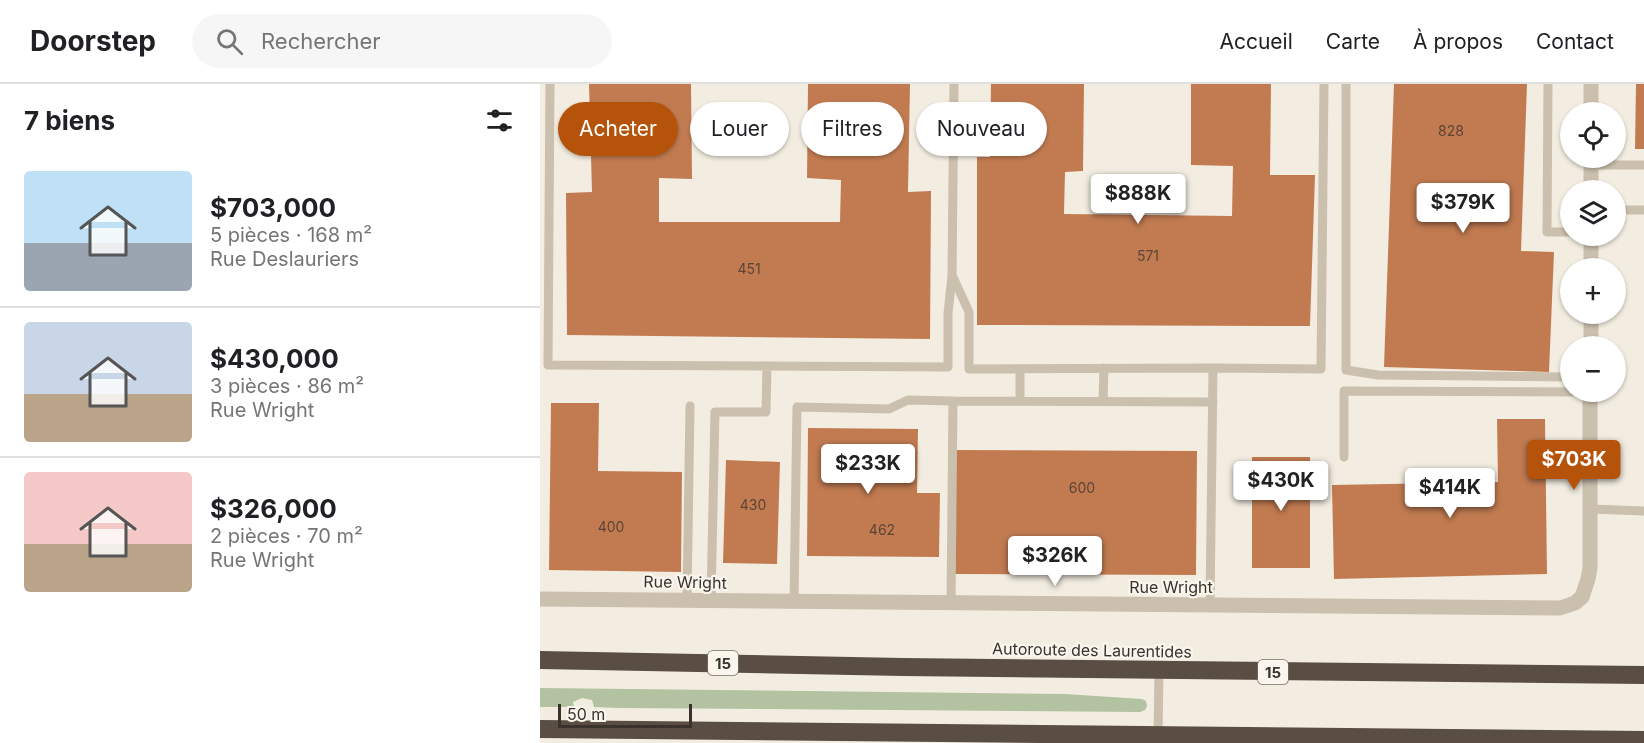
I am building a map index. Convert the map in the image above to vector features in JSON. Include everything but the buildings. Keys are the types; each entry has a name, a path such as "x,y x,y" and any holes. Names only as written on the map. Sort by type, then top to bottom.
{"highway":[{"name":"Autoroute des Laurentides","path":"541,660 903,667 1644,675"},
{"path":"540,729 1644,740"}],"street":[{"path":"1591,84 1591,102"},
{"path":"1590,402 1591,509"},
{"name":"Rue Wright","path":"540,598 1560,608 1575,603 1582,597 1588,579 1591,509"}],"lane":[{"path":"550,84 548,365 948,367 948,313 952,276 954,84"},
{"path":"952,276 969,312 969,369 1321,369 1324,84"},
{"path":"1346,84 1346,370 1378,375 1560,377"},
{"path":"1548,84 1547,232 1560,232"},
{"path":"1626,164 1644,165"},
{"path":"1626,210 1644,210"},
{"path":"711,600 715,412 766,412 767,366"},
{"path":"1103,401 1104,368"},
{"path":"1210,605 1213,368"},
{"path":"1020,369 1020,401"},
{"path":"1344,457 1344,391 1560,392"},
{"path":"794,601 797,407 889,409 908,400 1213,402"},
{"path":"951,602 953,401"},
{"path":"687,600 690,406"},
{"path":"1591,509 1644,511"},
{"path":"1158,735 1159,670"}],"green space":[{"path":"540,688 1065,694 1142,699 1146,701 1147,706 1140,712 619,708 594,707 592,700 582,698 573,702 574,707 540,707"}]}
